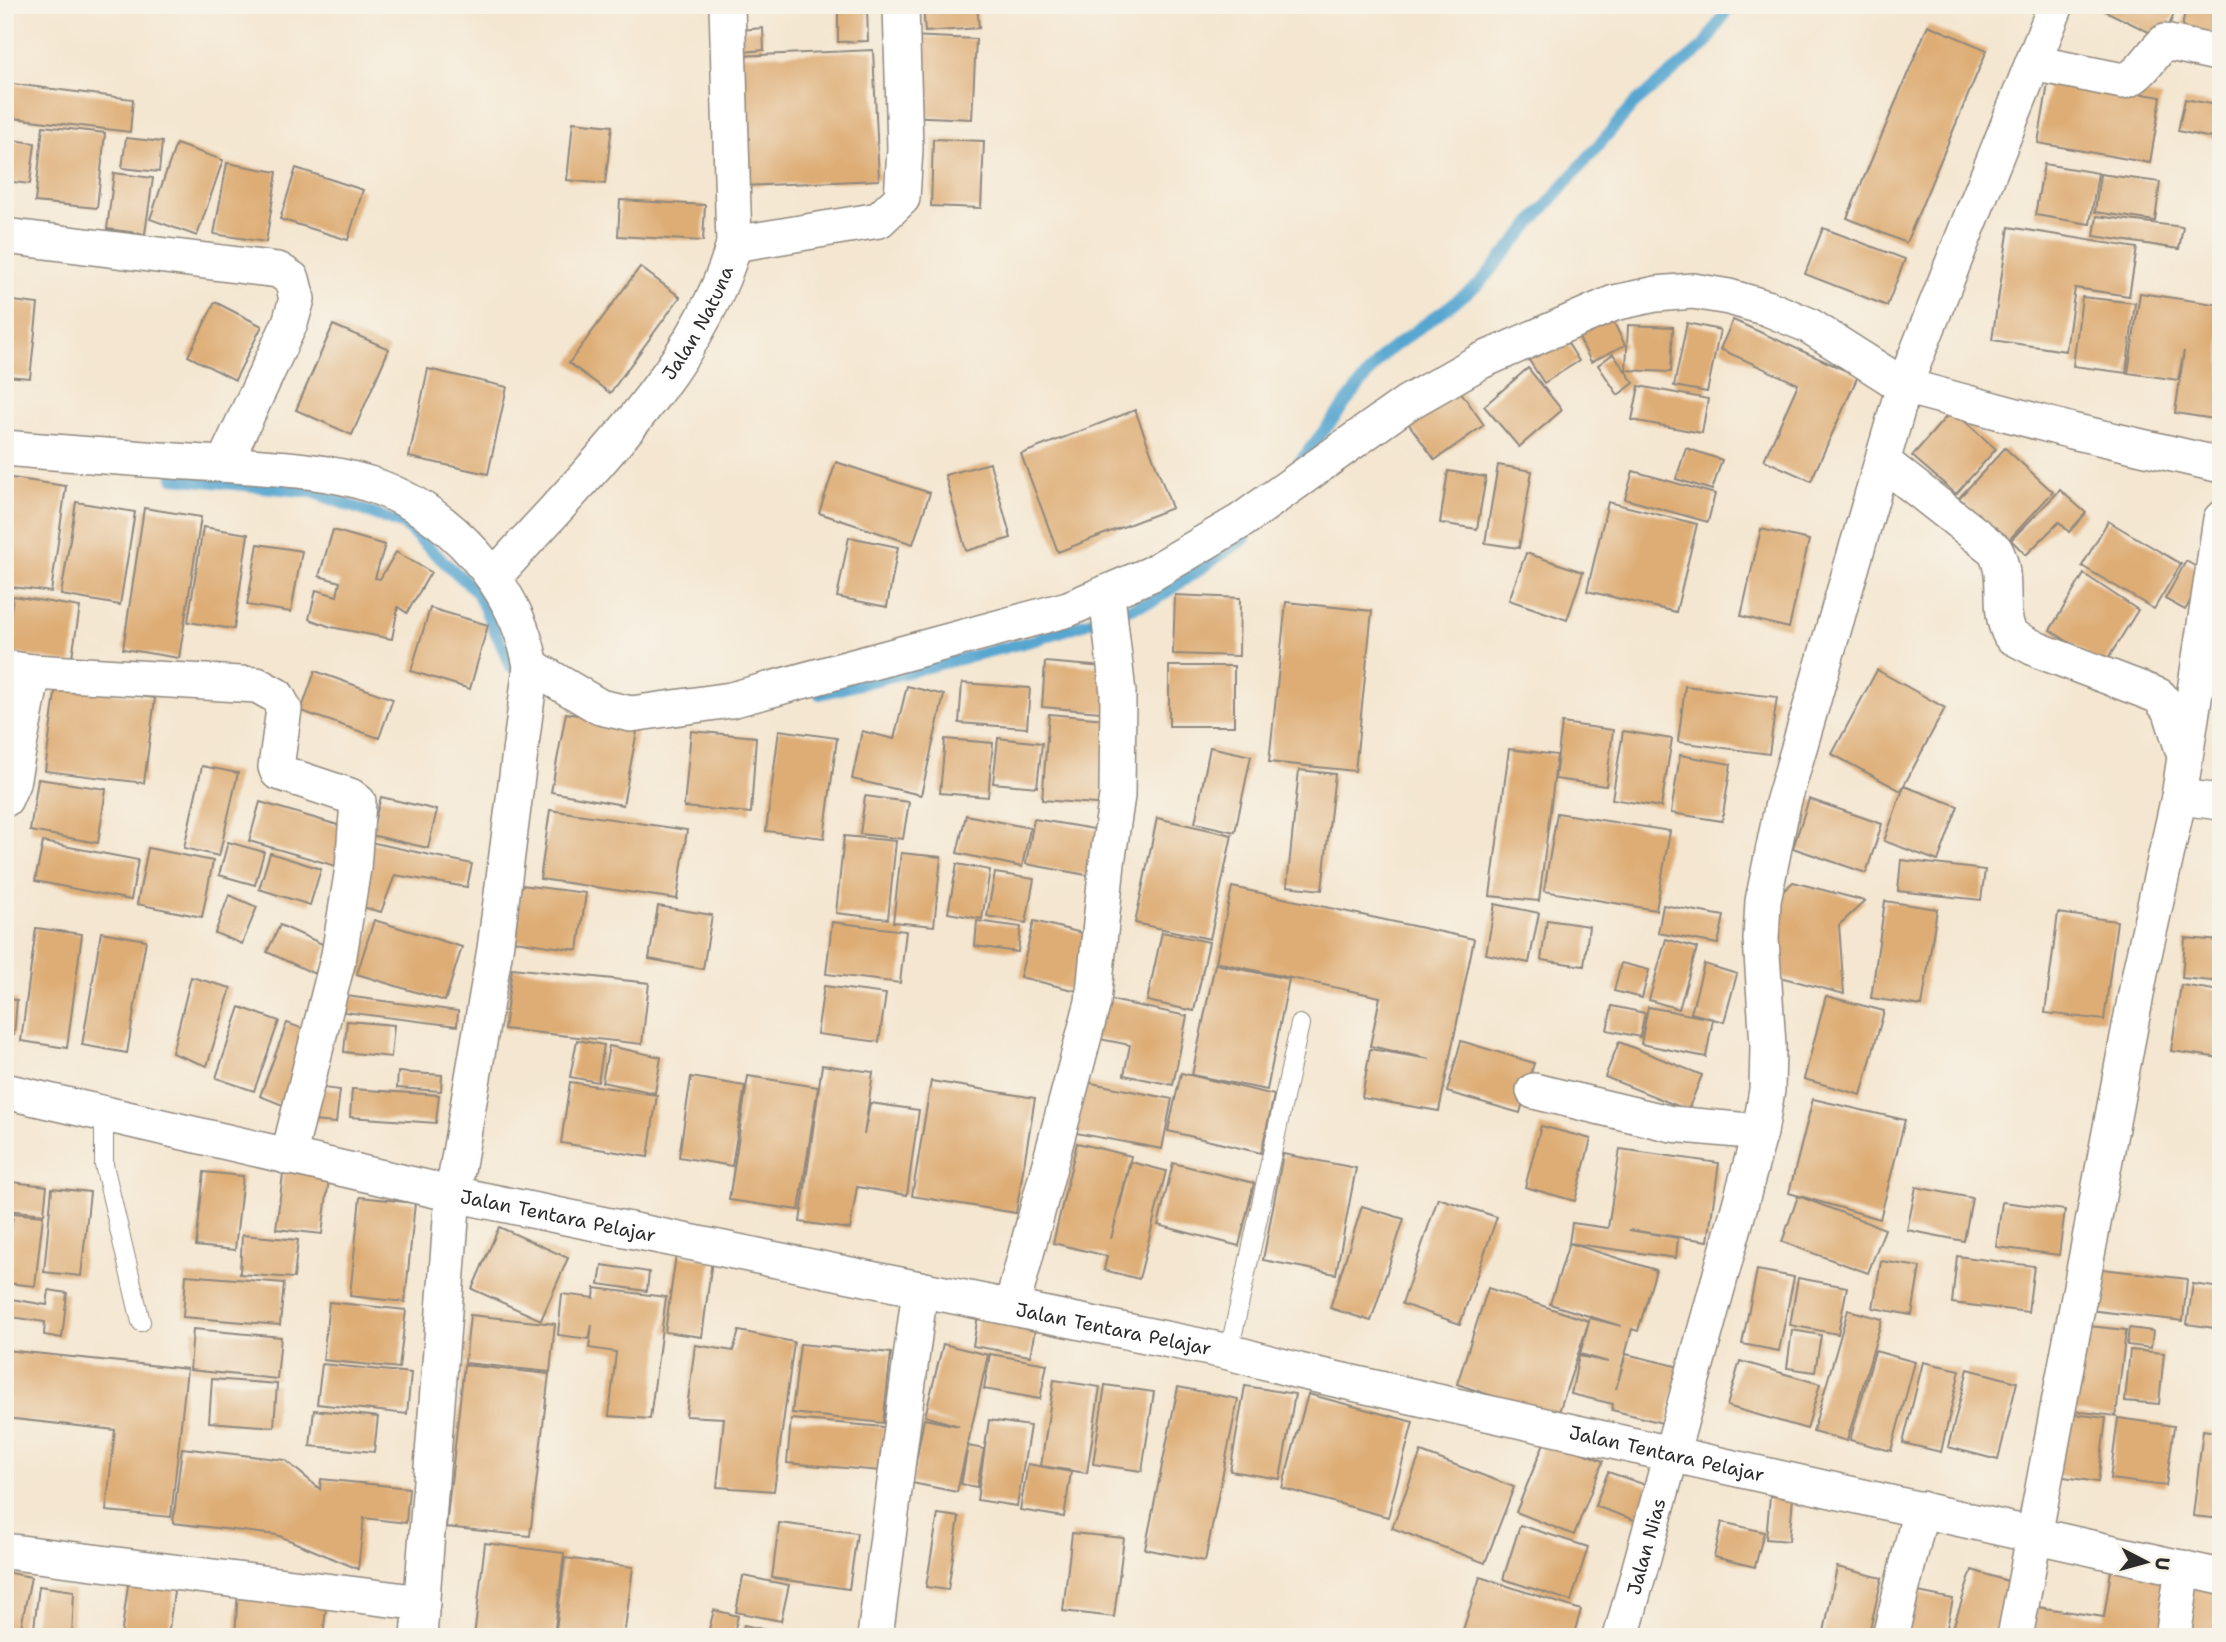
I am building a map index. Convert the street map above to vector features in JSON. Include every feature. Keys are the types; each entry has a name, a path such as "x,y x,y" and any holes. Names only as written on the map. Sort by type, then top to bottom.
{"street":[{"name":"Jalan Natuna","path":"494,577 641,409 700,325 724,279 734,244 727,5"},
{"path":"734,244 879,220 902,198 905,149 901,5"},
{"name":"Jalan Nias","path":"1621,1637 1760,1132 1767,1090 1768,1045 1761,939 1763,901 1770,856 1800,742 1904,386 2056,5"},
{"path":"2033,63 2123,81 2136,75 2155,50 2165,42 2221,54"},
{"path":"5,236 278,270 292,279 297,299 290,323 224,464"},
{"path":"531,666 600,707 631,714 731,700 996,629 1107,595 1151,574 1241,521 1407,403 1481,361 1614,303 1656,294 1693,291 1729,297 1768,308 1808,325 1904,386 2072,431 2221,465"},
{"path":"5,448 224,464 338,476 399,496 437,521 472,551 494,577 514,611 531,666 495,949 453,1194 421,1620 5,1551"},
{"path":"1883,462 1995,550 2002,563 2004,617 2011,636 2038,650 2159,696 2171,712 2185,756"},
{"path":"2015,1637 2139,982 2179,797 2221,519"},
{"path":"1012,1307 1093,1002 1107,863 1117,796 1118,693 1107,595"},
{"path":"8,788 19,670 257,685 277,696 284,709 276,767 278,772 350,796 358,802 353,868 339,954 288,1157"},
{"path":"2179,797 2221,802"},
{"name":"Jalan Tentara Pelajar","path":"5,1091 453,1194 1229,1352 1299,1371 2221,1577"},
{"path":"1534,1091 1672,1124 1760,1132"},
{"path":"875,1637 920,1289"},
{"path":"1890,1637 1921,1510"},
{"path":"2173,1637 2183,1568"}],"lane":[{"path":"1229,1352 1300,1024"},
{"path":"104,1114 104,1165 141,1322"}],"building":[{"path":"838,5 867,5 868,41 838,42"},
{"path":"923,5 977,5 979,28 925,32"},
{"path":"2093,5 2178,5 2163,39"},
{"path":"2186,5 2221,5 2221,46 2180,40"},
{"path":"1928,25 1987,50 1906,243 1847,218"},
{"path":"763,28 764,50 732,53 729,31"},
{"path":"909,36 976,39 972,119 906,116"},
{"path":"873,50 879,180 741,186 736,56"},
{"path":"2049,78 2161,97 2150,163 2038,143"},
{"path":"5,83 133,99 130,132 5,117"},
{"path":"2185,99 2221,106 2221,140 2178,131"},
{"path":"573,122 612,126 605,184 567,180"},
{"path":"43,126 105,133 97,208 35,202"},
{"path":"126,138 162,142 159,172 122,168"},
{"path":"5,139 35,143 30,184 5,181"},
{"path":"933,139 984,141 981,208 931,206"},
{"path":"176,144 223,160 197,236 150,219"},
{"path":"227,163 277,172 266,242 214,234"},
{"path":"2044,164 2098,173 2090,224 2035,215"},
{"path":"296,168 363,190 348,240 280,219"},
{"path":"114,173 153,178 145,234 107,229"},
{"path":"2100,174 2160,182 2155,221 2095,212"},
{"path":"620,200 705,205 703,241 618,236"},
{"path":"2097,216 2183,227 2179,249 2094,236"},
{"path":"2009,227 2137,248 2129,296 2075,288 2066,351 1992,340"},
{"path":"1823,228 1905,259 1887,306 1805,274"},
{"path":"640,267 680,297 610,393 569,363"},
{"path":"2140,293 2221,305 2221,420 2175,413 2184,351 2178,380 2128,373"},
{"path":"2082,297 2135,303 2126,373 2073,366"},
{"path":"5,300 38,304 30,378 5,376"},
{"path":"215,302 262,326 235,380 188,356"},
{"path":"1606,307 1625,345 1591,362 1572,324"},
{"path":"1733,320 1858,376 1811,481 1764,460 1798,384 1720,349"},
{"path":"1687,323 1720,330 1707,392 1674,386"},
{"path":"333,325 389,349 352,435 296,410"},
{"path":"1628,325 1673,327 1671,372 1626,370"},
{"path":"1560,331 1579,361 1544,383 1525,354"},
{"path":"1613,354 1634,383 1618,395 1598,365"},
{"path":"1528,368 1562,410 1519,447 1484,406"},
{"path":"428,369 507,387 488,474 409,457"},
{"path":"1456,385 1484,425 1435,460 1406,420"},
{"path":"1639,386 1708,399 1702,433 1632,420"},
{"path":"1135,410 1172,508 1058,552 1021,454"},
{"path":"1952,410 1996,449 1956,494 1912,456"},
{"path":"1686,448 1722,460 1712,490 1676,479"},
{"path":"2005,448 2053,492 2007,542 1959,498"},
{"path":"836,462 930,493 913,544 819,513"},
{"path":"990,463 1011,538 966,551 945,475"},
{"path":"1498,465 1532,471 1519,548 1485,543"},
{"path":"1448,471 1486,477 1477,529 1440,523"},
{"path":"1633,471 1715,494 1708,522 1625,499"},
{"path":"5,477 66,486 51,592 5,586"},
{"path":"2060,490 2086,513 2069,532 2059,522 2026,555 2011,540"},
{"path":"76,502 135,512 120,605 61,595"},
{"path":"1608,502 1697,524 1676,612 1587,591"},
{"path":"144,508 201,517 179,658 123,649"},
{"path":"2108,521 2181,564 2154,609 2082,566"},
{"path":"203,527 248,534 234,629 188,622"},
{"path":"1761,529 1809,540 1789,628 1741,616"},
{"path":"333,530 385,545 375,578 380,579 396,552 431,572 407,613 398,607 392,639 331,627 309,619 316,590 337,596 340,582 319,576"},
{"path":"849,537 898,547 887,607 837,597"},
{"path":"258,544 302,551 291,612 247,605"},
{"path":"1526,553 1583,572 1567,620 1509,600"},
{"path":"2186,561 2207,573 2185,610 2165,599"},
{"path":"2084,574 2138,610 2104,665 2050,630"},
{"path":"1175,595 1240,598 1239,656 1173,654"},
{"path":"13,596 80,607 71,663 5,652"},
{"path":"1286,602 1372,611 1355,771 1269,762"},
{"path":"430,608 488,625 470,689 411,671"},
{"path":"1045,662 1116,668 1112,713 1042,707"},
{"path":"1169,666 1234,666 1234,726 1169,726"},
{"path":"1877,670 1945,708 1901,791 1832,754"},
{"path":"315,671 393,699 379,738 301,711"},
{"path":"962,683 1030,688 1027,728 959,723"},
{"path":"56,685 155,698 144,783 45,771"},
{"path":"907,686 944,695 921,795 852,779 862,731 894,739"},
{"path":"1685,686 1777,697 1769,754 1678,742"},
{"path":"566,713 638,726 623,805 551,792"},
{"path":"1049,714 1116,720 1109,805 1042,800"},
{"path":"1562,723 1613,730 1606,786 1555,779"},
{"path":"779,730 837,738 824,838 766,831"},
{"path":"691,731 756,737 751,813 684,807"},
{"path":"1623,731 1672,739 1661,807 1612,799"},
{"path":"998,738 1042,743 1037,787 993,783"},
{"path":"945,739 993,743 988,797 940,793"},
{"path":"1210,747 1251,756 1235,832 1195,823"},
{"path":"1509,749 1557,755 1539,901 1490,896"},
{"path":"1680,755 1731,764 1722,821 1671,813"},
{"path":"202,766 238,773 219,856 184,848"},
{"path":"1299,770 1335,774 1322,890 1287,886"},
{"path":"38,779 106,789 98,843 30,831"},
{"path":"1904,786 1958,806 1938,861 1884,841"},
{"path":"865,796 909,802 903,839 860,834"},
{"path":"381,797 437,810 428,848 371,835"},
{"path":"1809,799 1882,824 1866,873 1793,848"},
{"path":"260,802 348,828 336,866 249,841"},
{"path":"550,810 687,830 677,899 540,879"},
{"path":"1557,813 1670,831 1656,910 1544,891"},
{"path":"966,815 1030,828 1022,867 957,853"},
{"path":"1157,818 1232,835 1210,939 1135,923"},
{"path":"1034,819 1100,830 1092,876 1026,864"},
{"path":"844,836 896,841 888,919 836,913"},
{"path":"43,842 138,860 131,900 35,881"},
{"path":"228,842 264,852 255,885 219,875"},
{"path":"370,842 472,864 467,887 395,875 381,912 355,905"},
{"path":"148,848 213,861 202,917 137,904"},
{"path":"270,853 321,869 310,905 259,889"},
{"path":"901,853 941,857 934,926 893,922"},
{"path":"1901,860 1985,870 1981,900 1898,891"},
{"path":"957,864 990,870 982,919 948,913"},
{"path":"995,873 1034,879 1026,923 987,916"},
{"path":"1793,882 1865,901 1839,925 1844,994 1772,975 1767,906"},
{"path":"521,885 586,893 578,950 514,941"},
{"path":"1232,887 1474,939 1439,1111 1362,1098 1370,1049 1430,1059 1370,1046 1380,997 1216,962"},
{"path":"229,895 257,907 242,944 215,933"},
{"path":"1885,901 1937,909 1922,1006 1871,998"},
{"path":"1495,904 1539,913 1529,963 1486,954"},
{"path":"1663,905 1724,916 1718,944 1658,933"},
{"path":"658,906 712,915 703,969 649,959"},
{"path":"2058,913 2117,921 2104,1020 2045,1013"},
{"path":"374,920 462,947 445,1001 357,974"},
{"path":"1547,920 1589,926 1584,966 1541,960"},
{"path":"977,921 1021,927 1018,952 975,946"},
{"path":"1034,921 1090,935 1077,991 1020,977"},
{"path":"832,922 906,931 900,983 826,974"},
{"path":"280,925 327,946 315,974 267,952"},
{"path":"36,928 82,934 67,1048 21,1041"},
{"path":"101,932 146,940 127,1053 82,1045"},
{"path":"1162,932 1209,942 1194,1011 1147,1001"},
{"path":"2185,938 2221,941 2221,982 2182,978"},
{"path":"1666,939 1697,948 1679,1009 1649,1000"},
{"path":"1621,963 1649,970 1642,998 1614,991"},
{"path":"1215,964 1289,979 1267,1090 1192,1075"},
{"path":"1704,964 1737,974 1724,1022 1691,1013"},
{"path":"512,968 649,983 642,1044 504,1029"},
{"path":"191,977 231,988 207,1066 172,1053"},
{"path":"2181,985 2221,991 2221,1058 2171,1051"},
{"path":"824,986 886,994 879,1042 817,1034"},
{"path":"346,996 458,1011 457,1026 344,1012"},
{"path":"1826,996 1884,1011 1861,1095 1804,1079"},
{"path":"1097,997 1187,1016 1173,1085 1124,1075 1130,1045 1090,1037"},
{"path":"5,999 17,1000 14,1035 5,1034"},
{"path":"1612,1006 1645,1013 1640,1037 1607,1030"},
{"path":"240,1007 279,1021 254,1091 216,1078"},
{"path":"1648,1007 1713,1019 1706,1057 1641,1044"},
{"path":"347,1021 394,1025 391,1057 344,1052"},
{"path":"287,1023 312,1032 285,1106 260,1096"},
{"path":"577,1040 604,1045 598,1082 570,1077"},
{"path":"1461,1041 1534,1063 1520,1113 1447,1092"},
{"path":"1619,1042 1702,1075 1688,1110 1605,1077"},
{"path":"609,1046 661,1057 655,1093 602,1082"},
{"path":"822,1065 873,1072 864,1135 870,1103 919,1110 907,1195 857,1187 850,1229 800,1222"},
{"path":"398,1072 442,1075 441,1091 397,1088"},
{"path":"1181,1073 1274,1095 1261,1153 1168,1131"},
{"path":"748,1076 818,1087 799,1210 729,1200"},
{"path":"691,1077 745,1086 732,1166 679,1157"},
{"path":"931,1081 1035,1098 1016,1213 912,1196"},
{"path":"570,1082 657,1095 648,1157 561,1143"},
{"path":"1086,1082 1172,1099 1162,1149 1076,1133"},
{"path":"316,1087 340,1090 336,1123 312,1121"},
{"path":"352,1089 439,1095 436,1123 350,1117"},
{"path":"1813,1099 1905,1120 1880,1219 1789,1193"},
{"path":"1541,1126 1591,1139 1575,1201 1525,1187"},
{"path":"1077,1143 1131,1156 1111,1239 1131,1162 1166,1171 1139,1279 1104,1270 1107,1256 1053,1243"},
{"path":"1620,1149 1719,1163 1708,1241 1629,1230 1678,1238 1676,1258 1569,1243 1572,1223 1608,1228"},
{"path":"1283,1154 1356,1168 1336,1274 1263,1260"},
{"path":"1173,1163 1254,1183 1239,1246 1158,1225"},
{"path":"284,1166 330,1171 322,1234 276,1229"},
{"path":"204,1172 243,1176 235,1250 196,1246"},
{"path":"11,1182 47,1186 44,1214 7,1210"},
{"path":"1916,1187 1972,1198 1964,1241 1907,1230"},
{"path":"52,1188 90,1192 81,1276 44,1272"},
{"path":"1798,1196 1885,1229 1868,1273 1782,1242"},
{"path":"360,1197 415,1203 405,1302 350,1296"},
{"path":"1438,1198 1497,1217 1460,1324 1402,1304"},
{"path":"2002,1202 2065,1210 2059,1255 1996,1247"},
{"path":"1362,1206 1404,1219 1371,1321 1330,1308"},
{"path":"13,1213 43,1216 35,1286 6,1283"},
{"path":"499,1227 568,1258 541,1320 472,1289"},
{"path":"242,1235 298,1240 294,1278 240,1274"},
{"path":"1569,1243 1656,1270 1638,1331 1632,1329 1616,1389 1626,1354 1680,1367 1666,1424 1612,1410 1613,1404 1571,1394 1579,1356 1608,1362 1580,1354 1590,1318 1621,1326 1550,1304"},
{"path":"676,1255 712,1260 702,1337 665,1332"},
{"path":"1957,1256 2034,1266 2028,1312 1952,1303"},
{"path":"1881,1261 1920,1267 1912,1315 1873,1308"},
{"path":"602,1265 649,1272 647,1291 599,1284"},
{"path":"2094,1268 2187,1279 2183,1321 2089,1310"},
{"path":"1757,1270 1794,1277 1779,1351 1742,1344"},
{"path":"186,1275 284,1283 280,1325 183,1317"},
{"path":"1798,1278 1847,1287 1838,1334 1790,1325"},
{"path":"2193,1284 2221,1288 2221,1329 2187,1324"},
{"path":"595,1288 666,1297 650,1419 609,1416 616,1352 589,1348 592,1325 589,1339 558,1335 562,1294 594,1298"},
{"path":"1488,1288 1589,1321 1557,1418 1457,1384"},
{"path":"49,1290 67,1293 62,1338 44,1335 45,1322 5,1316 5,1298 47,1305"},
{"path":"329,1302 406,1310 399,1368 323,1360"},
{"path":"979,1309 1037,1319 1030,1356 973,1346"},
{"path":"1848,1310 1882,1319 1847,1441 1813,1431"},
{"path":"470,1315 555,1324 550,1372 465,1363"},
{"path":"2079,1325 2126,1330 2116,1416 2064,1410"},
{"path":"2129,1328 2153,1331 2151,1348 2127,1345"},
{"path":"193,1329 281,1337 277,1379 190,1370"},
{"path":"1792,1330 1821,1335 1815,1372 1787,1368"},
{"path":"739,1331 794,1342 774,1491 717,1487 724,1418 686,1416 695,1345 733,1351"},
{"path":"800,1344 891,1353 883,1423 792,1413"},
{"path":"943,1344 988,1355 957,1492 912,1483 924,1419 959,1426 925,1416"},
{"path":"5,1350 187,1369 171,1517 106,1511 115,1430 5,1418"},
{"path":"2130,1350 2164,1353 2159,1404 2125,1401"},
{"path":"1875,1351 1915,1362 1891,1451 1850,1440"},
{"path":"990,1354 1047,1364 1040,1399 984,1389"},
{"path":"1740,1361 1820,1384 1807,1429 1727,1406"},
{"path":"1923,1362 1960,1370 1941,1452 1903,1443"},
{"path":"322,1364 411,1373 407,1414 317,1404"},
{"path":"464,1365 549,1374 530,1536 446,1527"},
{"path":"1968,1369 2017,1382 1998,1460 1948,1447"},
{"path":"212,1379 277,1384 274,1427 209,1422"},
{"path":"1054,1380 1100,1387 1087,1473 1041,1466"},
{"path":"1105,1385 1154,1392 1142,1471 1093,1464"},
{"path":"1245,1386 1295,1394 1280,1479 1230,1471"},
{"path":"1178,1387 1238,1399 1205,1561 1145,1549"},
{"path":"1308,1394 1413,1422 1388,1517 1282,1488"},
{"path":"314,1410 378,1417 374,1452 310,1446"},
{"path":"2065,1413 2106,1418 2098,1482 2057,1476"},
{"path":"2118,1418 2174,1426 2166,1486 2110,1479"},
{"path":"791,1419 884,1427 881,1471 787,1463"},
{"path":"989,1420 1030,1426 1017,1506 977,1500"},
{"path":"2203,1430 2221,1433 2221,1519 2193,1516"},
{"path":"1546,1438 1603,1461 1574,1535 1516,1512"},
{"path":"968,1446 984,1449 977,1487 961,1484"},
{"path":"182,1448 285,1460 320,1489 321,1479 409,1488 406,1523 364,1518 358,1569 277,1535 173,1523"},
{"path":"1421,1452 1514,1487 1485,1563 1392,1528"},
{"path":"1028,1464 1071,1472 1064,1517 1020,1510"},
{"path":"1608,1472 1649,1486 1637,1521 1595,1506"},
{"path":"1770,1496 1793,1498 1789,1541 1766,1539"},
{"path":"938,1514 959,1517 948,1590 926,1587"},
{"path":"1722,1522 1764,1532 1755,1567 1714,1557"},
{"path":"779,1523 857,1533 849,1589 772,1578"},
{"path":"1520,1525 1588,1547 1571,1601 1503,1579"},
{"path":"1072,1533 1124,1538 1114,1617 1063,1611"},
{"path":"485,1543 564,1553 554,1637 474,1637"},
{"path":"565,1558 633,1567 624,1637 555,1637"},
{"path":"2112,1564 2175,1573 2166,1637 2026,1637 2031,1606 2104,1617"},
{"path":"1837,1567 1882,1578 1868,1637 1823,1637"},
{"path":"1972,1570 2020,1585 2003,1637 1950,1637"},
{"path":"5,1572 31,1577 19,1637 5,1637"},
{"path":"743,1576 789,1585 781,1621 736,1612"},
{"path":"129,1577 175,1583 168,1637 121,1637"},
{"path":"1480,1577 1581,1610 1573,1637 1461,1636"},
{"path":"2188,1584 2220,1588 2214,1637 2181,1637"},
{"path":"39,1586 74,1591 72,1637 33,1637"},
{"path":"238,1590 327,1598 323,1637 235,1637"},
{"path":"1908,1590 1953,1599 1945,1637 1896,1637"},
{"path":"714,1610 738,1616 733,1637 707,1637"},
{"path":"744,1625 793,1636 793,1637 741,1637"}],"waterway":[{"path":"1291,473 1384,354 1478,285 1634,104 1705,45 1730,5"},
{"path":"173,478 312,492 404,525 477,592 511,666 526,677"},
{"path":"820,694 1035,640 1155,600 1245,538"}]}
